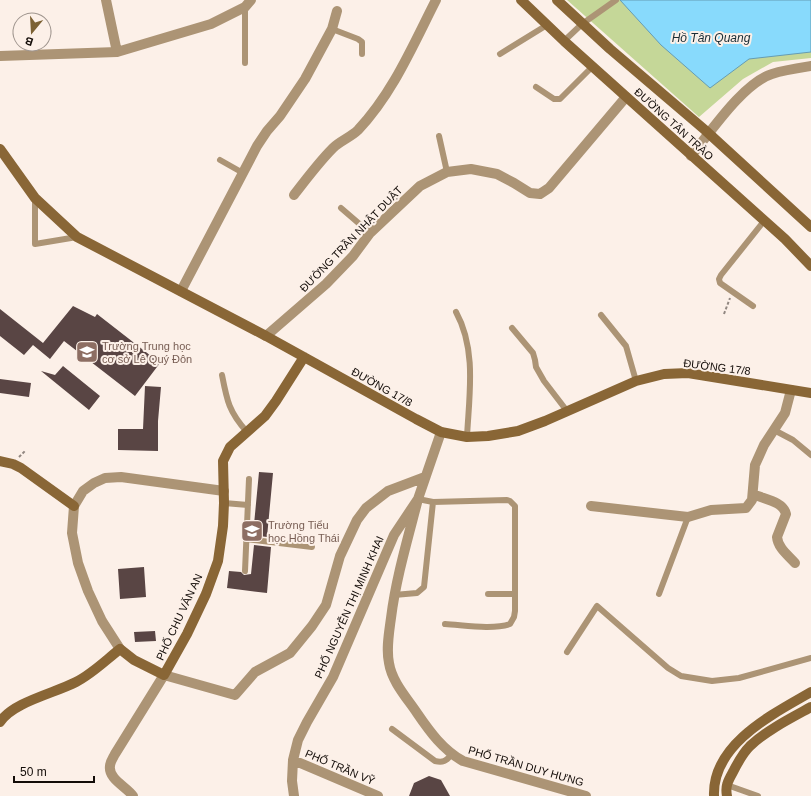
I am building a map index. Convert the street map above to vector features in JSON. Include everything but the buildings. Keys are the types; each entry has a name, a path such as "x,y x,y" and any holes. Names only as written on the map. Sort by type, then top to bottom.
{"street":[{"path":"106,0 117,52"},
{"path":"294,195 314,169 335,146 357,131 374,110 399,74 436,0"},
{"name":"ĐƯỜNG TÂN TRÀO","path":"521,0 564,41 687,150 691,156 785,239 811,266"},
{"name":"ĐƯỜNG TÂN TRÀO","path":"557,0 582,24 709,134 811,227"},
{"path":"0,56 117,52 210,24 248,4"},
{"path":"181,291 243,173 267,132 293,98 332,29 337,11"},
{"path":"691,156 737,100 755,84 771,74 811,66"},
{"name":"ĐƯỜNG TRẦN NHẬT DUẬT","path":"266,336 326,284 353,256 370,233 420,186 447,172 471,169 497,174 530,193 540,194 549,188 626,97"},
{"name":"ĐƯỜNG 17/8","path":"0,149 35,198 78,237 266,336 441,432 467,437 488,436 518,431 636,381 664,374 688,373 811,393"},
{"name":"PHỐ CHU VĂN AN","path":"120,649 134,660 164,675 187,634 206,594 218,560 223,526 223,461 230,447 265,416 304,357"},
{"path":"591,506 688,516 711,510 746,508 750,505 753,494 755,465 764,445 785,413 791,390"},
{"name":"PHỐ NGUYỄN THỊ MINH KHAI","path":"294,796 292,781 293,760 298,740 333,676 394,535 418,499 441,432"},
{"path":"0,460 21,468 74,506"},
{"path":"1,717 32,700 74,683 87,676 120,649 102,621 88,591 78,563 72,533 74,506 83,491 94,482 105,478 121,477 224,491"},
{"path":"133,796 116,781 110,772 110,766 115,754 164,675 235,695 255,672 290,653 312,626 326,605 340,556 357,520 366,508 388,491 425,477"},
{"path":"753,494 777,503 785,510 786,514 777,537 777,542 795,563"},
{"name":"PHỐ TRẦN DUY HƯNG","path":"418,499 394,595 388,639 389,664 394,678 440,745 451,755 463,761 586,796"},
{"path":"714,796 714,784 717,772 730,750 752,728 811,692"},
{"path":"727,796 727,785 737,765 750,747 768,733 811,707"},
{"name":"PHỐ TRẦN VỸ","path":"293,760 378,796"}],"lane":[{"path":"564,41 582,24 616,0"},
{"path":"245,63 248,4"},
{"path":"500,54 547,25"},
{"path":"332,29 362,42 362,54"},
{"path":"536,87 554,99 560,99 593,66"},
{"path":"439,136 447,172"},
{"path":"220,160 243,173"},
{"path":"35,198 36,244 78,237"},
{"path":"341,208 370,233"},
{"path":"753,306 720,283 719,279 721,274 764,221"},
{"path":"456,312 461,322 468,350 470,379 467,437"},
{"path":"601,315 626,346 636,381"},
{"path":"512,328 533,353 536,360 536,366 544,381 566,411"},
{"path":"222,375 227,402 237,421 247,432"},
{"path":"774,430 793,440 811,455"},
{"path":"245,571 249,479"},
{"path":"418,499 433,502 507,500 515,506 514,618 510,624 504,626 445,624"},
{"path":"394,595 418,593 424,587 433,502"},
{"path":"224,503 248,505"},
{"path":"660,594 688,516"},
{"path":"246,539 312,547"},
{"path":"488,594 515,594"},
{"path":"567,652 597,606 668,668 681,676 712,681 739,678 811,658"},
{"path":"392,729 434,761 440,763 445,761 451,755"},
{"path":"727,785 758,796"}],"path":[{"path":"724,314 732,291"}],"green space":[{"name":"Hồ Tân Quang","path":"567,0 811,0 811,58 773,62 743,79 699,117"}],"water":[{"name":"Hồ Tân Quang","path":"620,0 811,0 811,52 749,59 710,88 661,45"}],"place":[{"name":"Trường Trung học cơ sở Lê Quý Đôn","path":"87,352"},
{"name":"Trường Tiểu học Hồng Thái","path":"252,531"}]}
